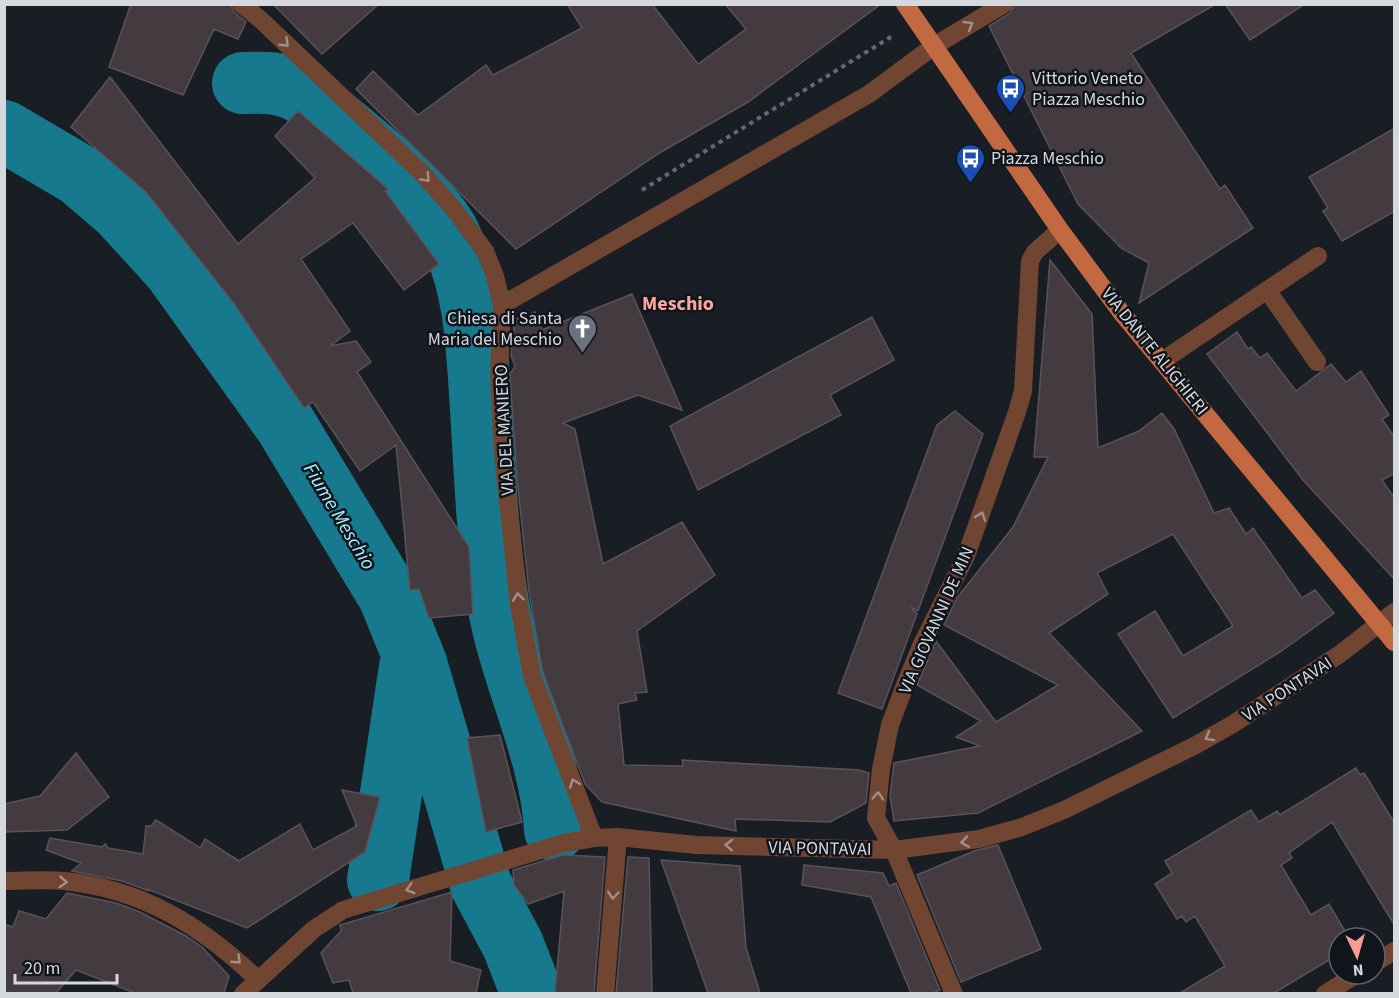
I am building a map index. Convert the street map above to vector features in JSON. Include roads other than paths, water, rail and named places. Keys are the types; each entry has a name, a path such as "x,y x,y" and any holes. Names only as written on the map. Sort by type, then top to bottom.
{"main road":[{"name":"VIA DANTE ALIGHIERI","path":"905,4 1060,230 1162,361 1395,642"}],"street":[{"name":"VIA DEL MANIERO","path":"241,4 260,19 424,176 453,208 484,251 495,276 502,305 499,375 503,454 519,604 532,676 594,838"},
{"path":"502,305 868,94 934,46 1004,4"},
{"name":"VIA GIOVANNI DE MIN","path":"954,993 894,850 876,818 880,769 890,725 922,644 966,556 1023,391 1030,261 1035,252 1060,230"},
{"path":"1162,361 1318,256"},
{"path":"1267,290 1317,362"},
{"name":"VIA PONTAVAI","path":"243,993 314,929 343,910 564,843 618,837 696,845 894,850 979,839 1022,827 1064,810 1233,724 1340,654 1395,612"},
{"path":"604,993 618,837"},
{"path":"4,881 61,881 85,884 151,904 180,917 206,934 257,979"}],"waterway":[{"path":"243,83 273,83 301,92 383,160 423,199 439,218 459,257 474,321 489,531 498,603 512,660 539,744 552,801 555,830"},
{"name":"Fiume Meschio","path":"4,131 79,175 121,211 173,268 285,424 389,596 416,663 481,885 513,945 532,994"},
{"path":"378,880 410,667"}],"place":[{"name":"Vittorio Veneto Piazza Meschio","path":"1011,114"},
{"name":"Piazza Meschio","path":"970,184"},
{"name":"Chiesa di Santa Maria del Meschio","path":"583,354"}],"district":[{"name":"Meschio","path":"678,303"}]}
